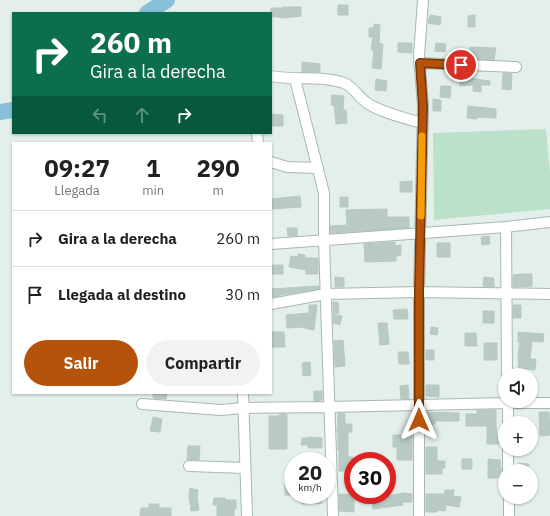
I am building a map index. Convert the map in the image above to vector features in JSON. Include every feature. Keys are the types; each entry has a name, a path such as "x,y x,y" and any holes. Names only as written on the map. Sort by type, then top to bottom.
{"street":[{"path":"420,516 419,292 422,123 420,63 423,0"},
{"path":"420,63 516,67"},
{"path":"272,76 295,79 330,79 346,84 367,103 386,112 422,123"},
{"path":"295,79 324,193 332,516"},
{"path":"272,162 288,167 318,168"},
{"path":"272,244 506,228 550,222"},
{"path":"506,228 507,368"},
{"path":"272,304 326,294 419,292 550,294"},
{"path":"243,394 247,516"},
{"path":"142,404 221,410 243,408 498,402"},
{"path":"538,403 550,403"},
{"path":"189,466 245,468"},
{"path":"509,504 509,516"}],"green space":[{"path":"546,129 550,172 550,209 434,220 433,133"}],"building":[{"path":"338,5 348,5 348,15 338,15"},
{"path":"301,7 301,16 283,18 272,16 271,8"},
{"path":"430,15 441,17 440,25 428,23"},
{"path":"475,15 475,27 468,27 468,16"},
{"path":"374,24 380,25 379,43 383,44 381,69 372,68 374,50 371,50 373,37 369,37 369,28 374,28"},
{"path":"398,43 412,43 412,53 398,52"},
{"path":"436,43 446,44 445,52 435,51"},
{"path":"470,47 496,48 494,60 470,59"},
{"path":"302,62 320,64 320,72 302,72"},
{"path":"459,71 468,72 469,78 490,81 490,85 481,85 481,92 473,91 473,85 460,86"},
{"path":"503,73 512,74 511,90 502,89"},
{"path":"376,79 387,81 386,91 375,90"},
{"path":"441,86 451,86 450,98 440,97"},
{"path":"332,95 344,96 343,110 346,110 347,123 336,124 334,105 331,105"},
{"path":"433,99 441,100 441,111 433,111"},
{"path":"468,106 496,109 496,118 467,118"},
{"path":"272,114 283,115 283,126 272,126"},
{"path":"412,181 412,192 400,192 400,182"},
{"path":"300,196 301,207 272,209 272,199"},
{"path":"340,197 348,197 348,207 340,207"},
{"path":"387,209 387,217 409,217 409,228 330,233 330,226 347,225 346,210"},
{"path":"287,228 297,228 297,236 288,236"},
{"path":"489,236 490,244 482,245 481,237"},
{"path":"395,242 395,246 401,245 401,255 396,256 396,261 365,262 364,244"},
{"path":"437,243 450,243 450,257 437,257"},
{"path":"298,254 305,255 305,258 318,258 318,274 306,274 306,270 289,267 291,256 298,257"},
{"path":"272,265 283,265 283,274 272,274"},
{"path":"532,274 532,286 513,287 513,275"},
{"path":"335,277 344,278 344,287 335,287"},
{"path":"484,277 494,278 494,287 483,286"},
{"path":"319,286 319,289 272,297 272,289"},
{"path":"333,302 338,302 339,313 333,313"},
{"path":"309,305 317,305 314,330 304,327 287,328 286,315 309,313"},
{"path":"513,305 521,305 521,318 513,318"},
{"path":"407,309 408,319 394,319 393,310"},
{"path":"483,311 494,311 494,323 483,323"},
{"path":"333,314 342,316 340,325 333,323"},
{"path":"378,323 387,323 389,344 380,345"},
{"path":"431,327 438,328 437,335 430,334"},
{"path":"272,332 284,332 285,347 272,347"},
{"path":"518,332 544,334 543,342 532,341 530,359 536,359 535,368 519,368 518,355 520,342 518,342"},
{"path":"465,333 476,333 477,346 465,346"},
{"path":"343,340 345,366 335,367 334,341"},
{"path":"484,343 497,343 497,360 484,360"},
{"path":"426,350 434,350 434,360 426,360"},
{"path":"398,352 408,352 409,364 399,364"},
{"path":"310,362 311,375 303,376 302,363"},
{"path":"408,385 409,399 401,399 400,386"},
{"path":"426,385 439,385 439,397 426,396"},
{"path":"314,391 322,391 322,400 314,401"},
{"path":"153,394 167,394 166,399 153,398"},
{"path":"477,410 496,410 498,444 487,444 487,426 466,426 466,414 477,414"},
{"path":"426,412 459,413 459,421 435,421 435,424 426,425"},
{"path":"539,412 549,412 550,435 540,436"},
{"path":"338,413 345,414 345,424 352,424 352,432 348,432 348,452 344,452 344,471 339,471 337,432"},
{"path":"279,414 287,414 287,449 269,449 269,416 279,416"},
{"path":"153,417 162,419 160,432 150,431"},
{"path":"393,435 412,435 412,460 397,460 397,447 393,447"},
{"path":"302,438 322,438 322,448 308,448 308,445 301,445"},
{"path":"188,446 200,446 199,460 187,460"},
{"path":"426,447 437,447 437,461 445,461 445,468 442,468 442,474 426,474"},
{"path":"462,459 472,459 472,469 462,469"},
{"path":"488,459 500,460 500,464 498,464 498,478 488,478"},
{"path":"190,488 198,490 197,497 199,510 191,511 189,496"},
{"path":"445,490 454,490 453,496 461,497 459,507 446,505 445,511 437,510 437,512 426,512 426,494 445,494"},
{"path":"404,493 412,494 412,502 402,502 403,505 373,509 373,504 396,504 396,494"},
{"path":"339,494 344,494 344,504 354,504 354,512 339,511"},
{"path":"214,498 236,500 234,516 217,516 217,505 213,505"},
{"path":"149,504 159,504 159,508 171,508 171,516 140,516 141,508 149,508"}],"waterway":[{"path":"149,12 167,0"},
{"path":"0,112 12,110"}],"slow traffic":[{"path":"421,216 422,136"}],"route":[{"path":"419,420 419,292 423,106 420,63 461,65"}]}
